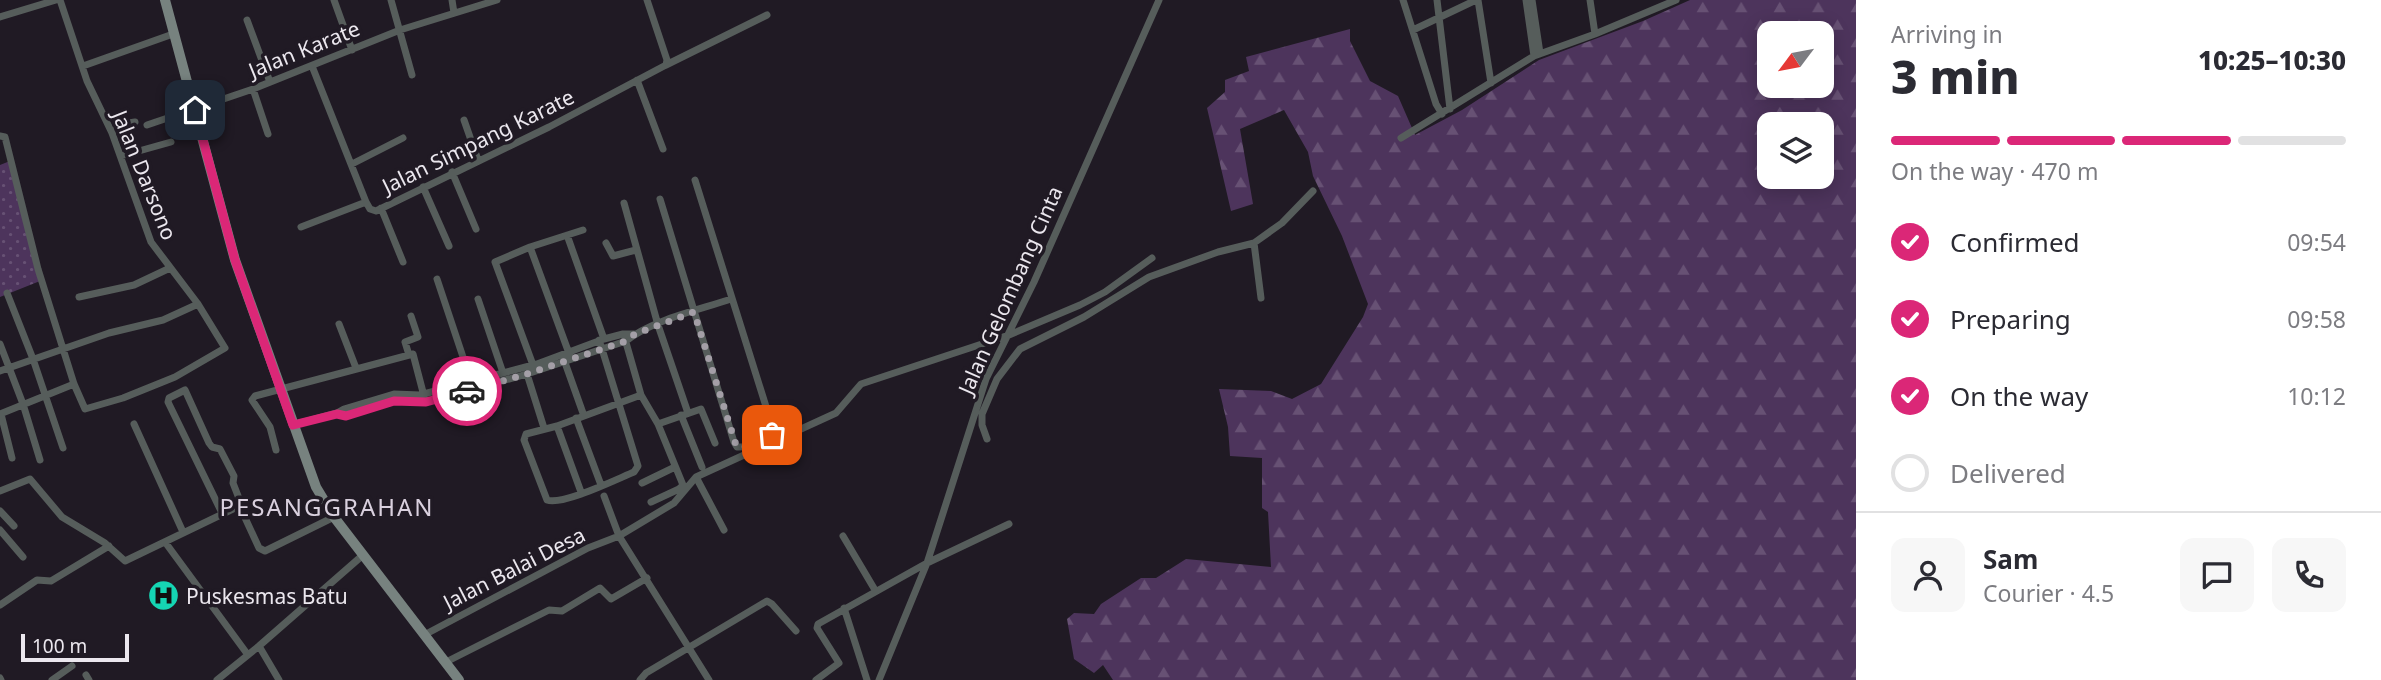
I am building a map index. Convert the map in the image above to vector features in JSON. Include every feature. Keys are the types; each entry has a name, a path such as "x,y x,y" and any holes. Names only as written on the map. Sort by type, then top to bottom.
{"main road":[{"path":"165,0 235,260 316,487 334,517 459,680"}],"street":[{"path":"0,17 58,0"},
{"name":"Jalan Darsono","path":"58,0 94,98 121,156 151,242 198,304 225,348 175,377 90,410 82,405 74,384"},
{"path":"334,0 352,50"},
{"path":"391,0 412,75"},
{"path":"452,0 454,13"},
{"name":"Jalan Karate","path":"147,125 253,89 400,30 497,0"},
{"path":"647,0 667,60 665,65"},
{"name":"Jalan Gelombang Cinta","path":"879,680 927,563 986,379 1009,335 1160,0"},
{"path":"1403,0 1435,101 1442,114"},
{"path":"1437,0 1450,109"},
{"path":"1413,30 1477,0 1490,83"},
{"path":"1526,0 1537,55"},
{"path":"1532,0 1537,55"},
{"path":"1590,0 1595,34"},
{"path":"1401,138 1537,55 1676,0"},
{"name":"Jalan Simpang Karate","path":"312,66 366,202 373,211 549,127 665,65 767,16"},
{"path":"247,20 271,82"},
{"path":"83,66 173,34"},
{"path":"637,80 663,149"},
{"path":"253,89 268,134"},
{"path":"464,120 478,160"},
{"path":"112,133 122,124 135,122"},
{"path":"0,136 5,137 38,269 74,384 0,414 12,458"},
{"path":"352,164 403,138"},
{"path":"121,156 171,142"},
{"path":"453,172 476,229"},
{"path":"660,199 734,442 737,447 742,448 769,437 774,432 695,180"},
{"path":"424,187 449,246"},
{"path":"987,439 982,425 982,414 997,379 1020,349 1084,317 1149,277 1254,243 1282,223 1313,191"},
{"path":"302,228 366,202"},
{"path":"624,203 702,467"},
{"path":"382,208 403,262"},
{"path":"533,365 495,262 530,247 583,230"},
{"path":"567,235 602,343 619,403 638,467 634,472 582,492 553,502 547,500 524,440 526,434 557,426 580,417 619,403 641,395"},
{"path":"606,243 612,256 636,250"},
{"path":"1254,243 1261,298"},
{"path":"530,247 567,357 580,417 601,485"},
{"path":"724,530 696,477 836,413 861,384 1009,335 1105,292 1152,258"},
{"path":"79,297 134,285 170,268"},
{"path":"437,279 471,381"},
{"path":"6,293 33,359 63,447"},
{"path":"478,299 502,376"},
{"path":"425,398 471,381 527,374 602,343 635,334 731,299"},
{"path":"0,371 63,348 163,320 198,304"},
{"path":"409,355 405,342 418,337 411,316"},
{"path":"339,324 356,368"},
{"path":"625,337 641,395 658,425 682,487 651,502"},
{"path":"0,344 23,404 40,460"},
{"path":"276,450 273,434 255,406 253,397 413,354 425,398"},
{"path":"293,425 337,414 346,416 401,400 425,398 567,357"},
{"path":"527,374 544,428"},
{"path":"222,513 168,402 169,398 185,390 209,443 220,449 233,473 233,483 258,548 265,551 334,517"},
{"path":"658,425 699,409 702,410 716,443"},
{"path":"134,424 183,533"},
{"path":"557,426 582,492"},
{"path":"642,482 676,467"},
{"name":"Jalan Balai Desa","path":"426,634 588,548 620,536 674,503 696,477"},
{"path":"0,489 30,479 67,522 109,546 128,561 222,513 235,508 242,509"},
{"path":"604,496 620,536 708,678 698,680"},
{"path":"0,511 14,526"},
{"path":"816,680 839,663 817,625 875,590 1009,524"},
{"path":"0,530 23,557"},
{"path":"844,536 875,590"},
{"path":"164,542 248,655"},
{"path":"3,600 37,580 51,581 109,546"},
{"path":"217,680 363,555"},
{"path":"446,662 549,610 562,611 600,587 611,599 647,578"},
{"path":"640,680 646,673 767,601 796,631"},
{"path":"844,608 867,680"},
{"path":"259,646 279,680"},
{"path":"52,680 72,666"}],"green space":[{"path":"1690,0 1856,0 1856,680 1113,680 1103,665 1094,673 1074,659 1067,619 1074,613 1094,614 1101,604 1141,578 1156,578 1186,559 1271,567 1268,512 1262,508 1262,458 1230,456 1228,427 1219,389 1271,391 1292,399 1321,384 1363,317 1368,304 1342,236 1313,176 1308,152 1284,110 1240,129 1253,204 1231,211 1207,108 1225,92 1225,80 1249,71 1246,57 1350,29 1350,41 1370,81 1398,96 1415,135 1462,110 1539,60 1643,21"},
{"path":"10,161 40,281 0,297 0,165"}],"way so far":[{"path":"467,391 626,341 658,324 694,312 737,447 742,448 772,435"}],"place":[{"name":"Puskesmas Batu","path":"163,596"}],"district":[{"name":"PESANGGRAHAN","path":"327,506"}],"route":[{"path":"195,110 235,260 293,425 337,414 346,416 394,401 426,402 467,391"}]}
